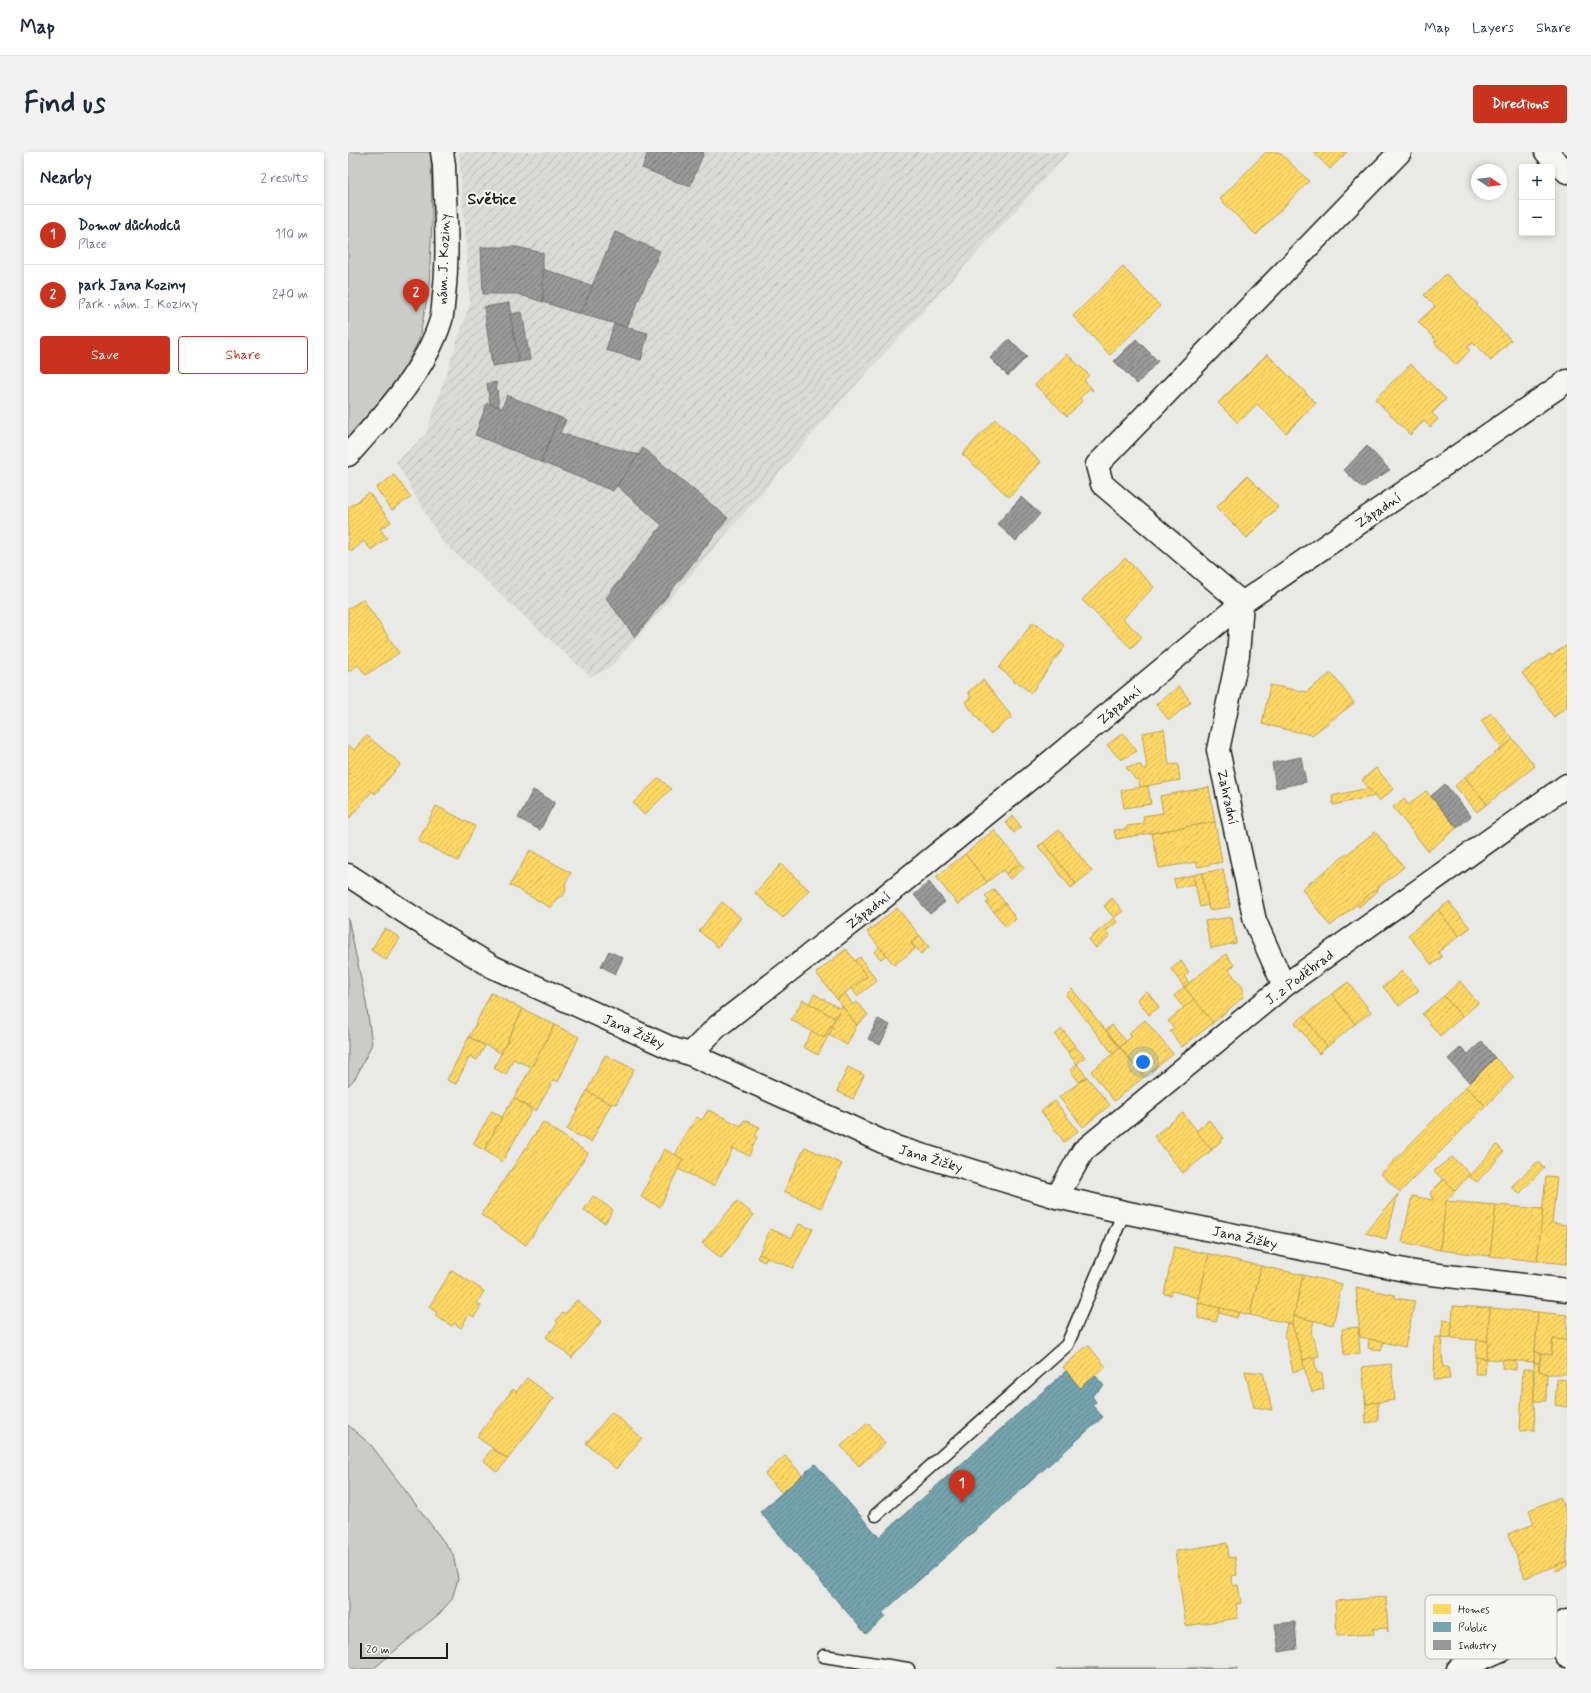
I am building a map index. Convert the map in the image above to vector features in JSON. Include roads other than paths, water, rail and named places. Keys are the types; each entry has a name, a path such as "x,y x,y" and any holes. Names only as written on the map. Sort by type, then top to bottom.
{"street":[{"name":"nám. J. Koziny","path":"348,455 397,398 412,377 429,349 441,319 446,278 447,244 444,165 442,152"},
{"path":"1242,603 1102,484 1097,465 1400,152"},
{"path":"1546,152 1567,172"},
{"name":"Západní","path":"690,1054 718,1026 889,893 1037,773 1242,603 1567,382"},
{"name":"Zahradní","path":"1242,603 1238,655 1218,750 1255,921 1284,986"},
{"name":"J. z Poděbrad","path":"1057,1196 1082,1152 1284,986 1567,785"},
{"name":"Jana Žižky","path":"348,875 492,967 673,1049 690,1054 892,1146 1057,1196 1124,1212 1414,1272 1567,1290"},
{"path":"1560,1624 1567,1657"},
{"path":"1458,1669 1481,1659"}],"lane":[{"path":"876,1515 1067,1345 1124,1212"},
{"path":"824,1656 908,1669"}],"place":[{"name":"park Jana Koziny","path":"416,312"},
{"name":"Domov důchodců","path":"962,1503"}],"district":[{"name":"Světice","path":"492,198"}]}
